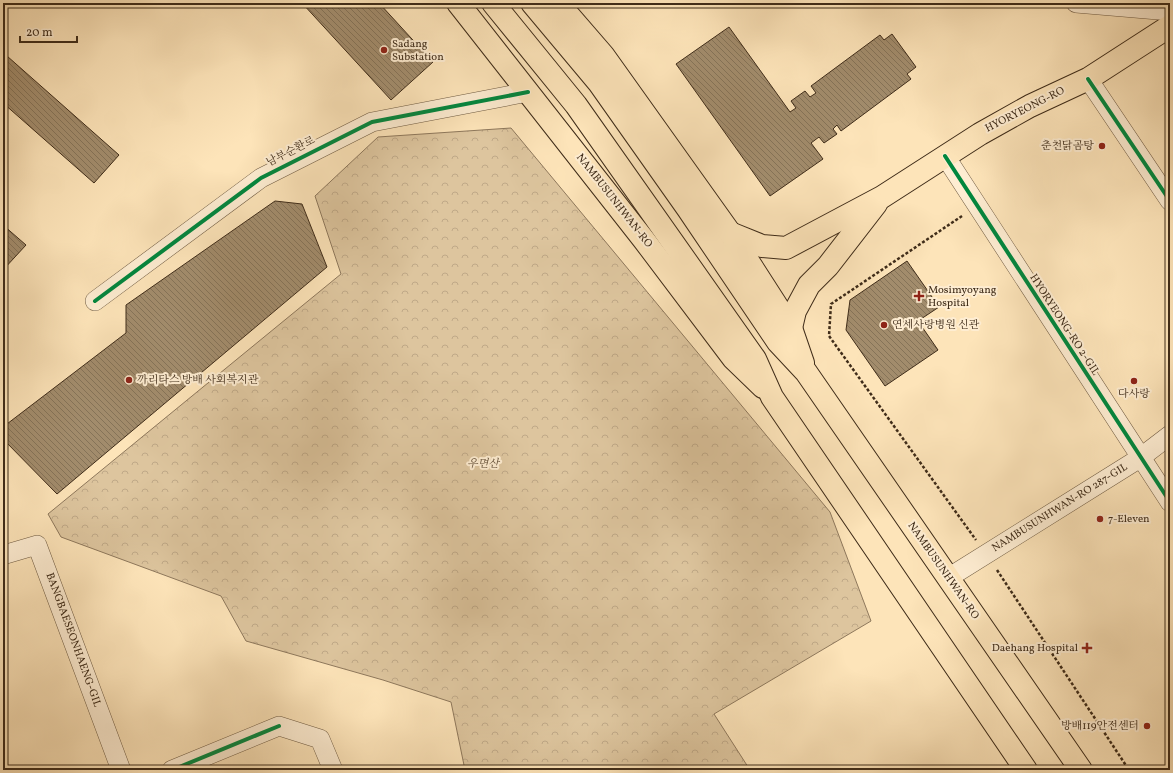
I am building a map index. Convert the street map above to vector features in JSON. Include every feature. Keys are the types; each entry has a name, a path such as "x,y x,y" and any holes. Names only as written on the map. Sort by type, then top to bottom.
{"main road":[{"name":"NAMBUSUNHWAN-RO","path":"458,3 644,240 733,358 772,397"},
{"name":"NAMBUSUNHWAN-RO","path":"493,3 564,91 755,359 772,397 1026,770"},
{"name":"NAMBUSUNHWAN-RO","path":"532,3 588,70 688,209 778,342 806,372 1081,770"},
{"name":"NAMBUSUNHWAN-RO","path":"558,3 603,55 730,233 790,328 806,372"},
{"name":"HYORYEONG-RO","path":"882,197 980,134 1030,106 1088,79 1170,26"},
{"path":"730,233 762,246 786,248 882,197"},
{"path":"790,328 795,311 809,285 828,266 882,197"}],"street":[{"path":"1076,3 1170,11"},
{"path":"1088,79 1170,201"},
{"name":"남부순환로","path":"95,301 260,178 372,122 528,92"},
{"name":"HYORYEONG-RO 2-GIL","path":"945,156 1170,502"},
{"name":"NAMBUSUNHWAN-RO 287-GIL","path":"948,578 1140,458 1170,435"},
{"name":"BANGBAESEONHAENG-GIL","path":"3,555 37,545 121,770"},
{"path":"172,770 192,766 279,726 320,739 333,770"}],"path":[{"path":"977,206 830,304 829,336 986,554 1129,770"}],"green space":[{"name":"우면산","path":"511,128 830,512 871,621 714,714 750,770 465,770 451,702 383,680 246,641 221,596 61,537 48,514 341,274 315,196 378,137"}],"building":[{"name":"Sadang Substation","path":"302,3 379,3 433,62 391,100"},
{"path":"729,27 790,112 796,108 791,101 805,91 810,97 816,93 811,86 880,35 884,40 892,34 916,67 907,74 911,79 841,131 837,125 833,129 837,134 824,143 819,137 811,143 823,159 770,196 676,64"},
{"path":"7,56 119,155 94,183 3,103 3,61"},
{"name":"까리타스 방배 사회복지관","path":"275,201 302,204 327,267 57,494 3,439 3,427 126,333 126,305"},
{"path":"3,225 26,245 3,270"},
{"name":"연세사랑병원 신관","path":"907,261 939,307 918,321 938,350 885,386 846,330 850,300"}],"cycle path":[{"path":"1088,79 1170,201"},
{"path":"95,301 261,178 372,122 528,92"},
{"path":"945,156 1170,502"},
{"path":"172,770 279,726"}],"place":[{"name":"Sadang Substation","path":"384,50"},
{"name":"춘천닭곰탕","path":"1102,146"},
{"name":"Mosimyoyang Hospital","path":"919,296"},
{"name":"연세사랑병원 신관","path":"884,325"},
{"name":"까리타스 방배 사회복지관","path":"129,380"},
{"name":"다사랑","path":"1134,381"},
{"name":"7-Eleven","path":"1100,519"},
{"name":"Daehang Hospital","path":"1087,648"},
{"name":"방배119안전센터","path":"1147,726"}]}
